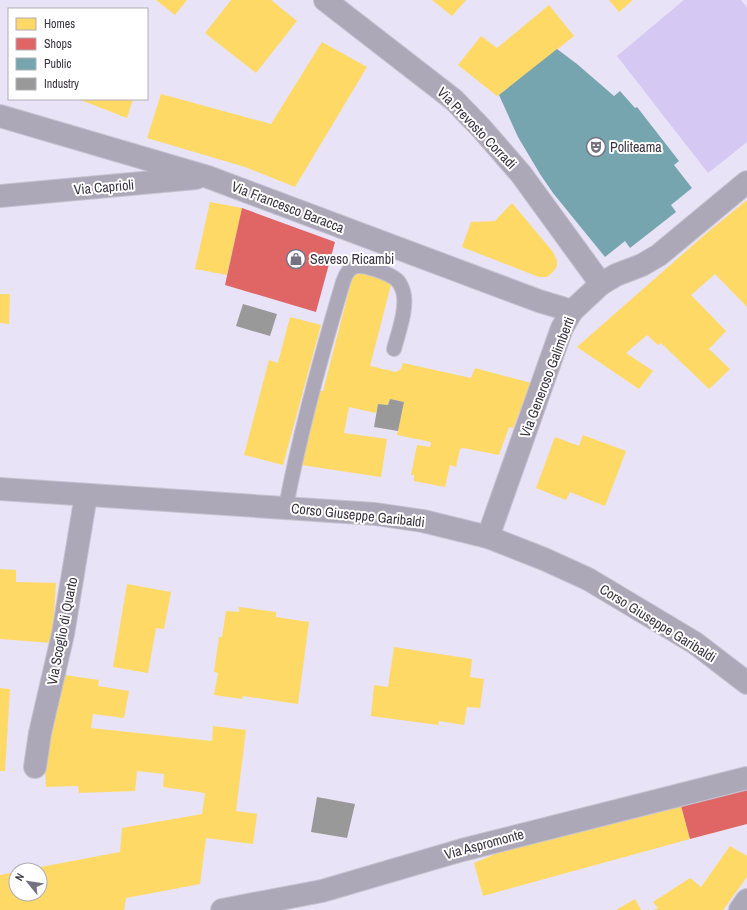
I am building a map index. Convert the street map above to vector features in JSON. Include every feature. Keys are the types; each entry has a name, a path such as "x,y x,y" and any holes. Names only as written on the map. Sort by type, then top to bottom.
{"main road":[{"name":"Corso Giuseppe Garibaldi","path":"0,489 375,514 423,521 488,537 544,559 588,579 695,643 747,683"}],"street":[{"name":"Via Prevosto Corradi","path":"325,0 454,100 481,128 521,174 601,284"},
{"name":"Via Francesco Baracca","path":"0,116 208,177 539,301 572,311"},
{"name":"Via Caprioli","path":"0,196 208,177"},
{"name":"Via Generoso Galimberti","path":"488,537 562,328 572,311 601,284 616,275 642,265 659,255 747,182"},
{"name":"Via Scoglio di Quarto","path":"35,767 42,726 63,634 86,495"},
{"name":"Via Aspromonte","path":"222,910 322,891 462,850 747,778"},
{"path":"740,910 747,900"}],"lane":[{"path":"286,507 293,469 326,340 343,282 347,273 353,267 360,266 371,269 386,274 398,281 403,293 404,308 394,349"}],"shaded area":[{"path":"684,0 741,0 747,8 747,142 708,173 617,56"}],"building: Homes":[{"path":"156,0 187,0 175,15"},
{"path":"231,0 271,0 297,21 256,73 205,33"},
{"path":"432,0 466,0 452,16"},
{"path":"609,0 633,0 619,12"},
{"path":"549,5 574,36 499,95 497,96 458,65 481,36 497,48"},
{"path":"322,42 367,67 295,187 245,167 147,138 161,94 271,124"},
{"path":"81,100 133,100 127,118"},
{"path":"747,200 747,307 715,274 691,295 726,331 709,349 730,369 709,389 661,343 658,345 647,335 626,353 653,371 639,389 577,347 709,231"},
{"path":"210,202 242,208 227,275 195,269"},
{"path":"512,203 553,252 557,261 557,266 547,277 539,277 462,247 471,222 495,221"},
{"path":"354,271 392,281 370,366 396,372 401,369 403,363 471,378 475,368 531,383 513,428 509,427 499,455 463,448 460,449 456,467 450,465 445,487 414,481 414,475 411,475 417,445 430,447 431,442 397,435 404,402 390,399 388,405 378,404 376,413 349,407 344,433 387,439 381,477 301,465 319,391 323,391"},
{"path":"0,294 10,294 9,324 0,323"},
{"path":"290,317 321,325 283,465 244,455 269,360 278,363"},
{"path":"583,435 626,451 605,506 570,492 566,500 536,488 555,437 579,446"},
{"path":"0,569 16,570 16,582 56,583 52,643 0,639"},
{"path":"127,584 171,592 164,629 156,628 148,673 113,667"},
{"path":"239,607 276,612 276,617 309,622 298,704 243,696 242,699 214,695 218,673 214,672 219,637 222,637 226,611 239,612"},
{"path":"394,647 472,659 470,677 484,679 480,708 467,707 464,725 439,721 438,725 371,716 374,685 388,687"},
{"path":"58,674 99,680 98,686 129,691 124,718 93,714 91,728 212,741 213,726 246,730 236,811 257,814 253,844 206,838 200,884 126,898 124,910 0,910 0,875 8,874 8,902 48,902 48,866 120,852 122,828 202,814 205,793 163,787 164,774 137,771 135,791 79,793 78,786 46,787 45,767"},
{"path":"0,688 10,689 5,771 0,771"},
{"path":"680,802 690,839 483,896 474,863 502,851"},
{"path":"730,846 747,856 747,877 723,910 654,910 658,908 653,902 690,878 701,887"},
{"path":"635,899 641,910 616,910"}],"building: Shops":[{"path":"242,208 335,242 316,312 225,285"},
{"path":"747,783 747,824 690,839 680,802"}],"building: Public":[{"name":"Politeama","path":"557,49 614,96 620,91 635,108 637,107 679,161 674,165 692,188 671,205 676,212 630,248 625,241 605,257 553,193 540,174 518,137 499,95"}],"building: Industry":[{"path":"243,304 277,314 270,336 236,326"},
{"path":"390,399 404,402 398,431 374,427 378,404 388,405"},
{"path":"317,797 355,804 347,838 311,832"}],"place":[{"name":"Politeama","path":"596,147"},
{"name":"Seveso Ricambi","path":"296,259"}]}
